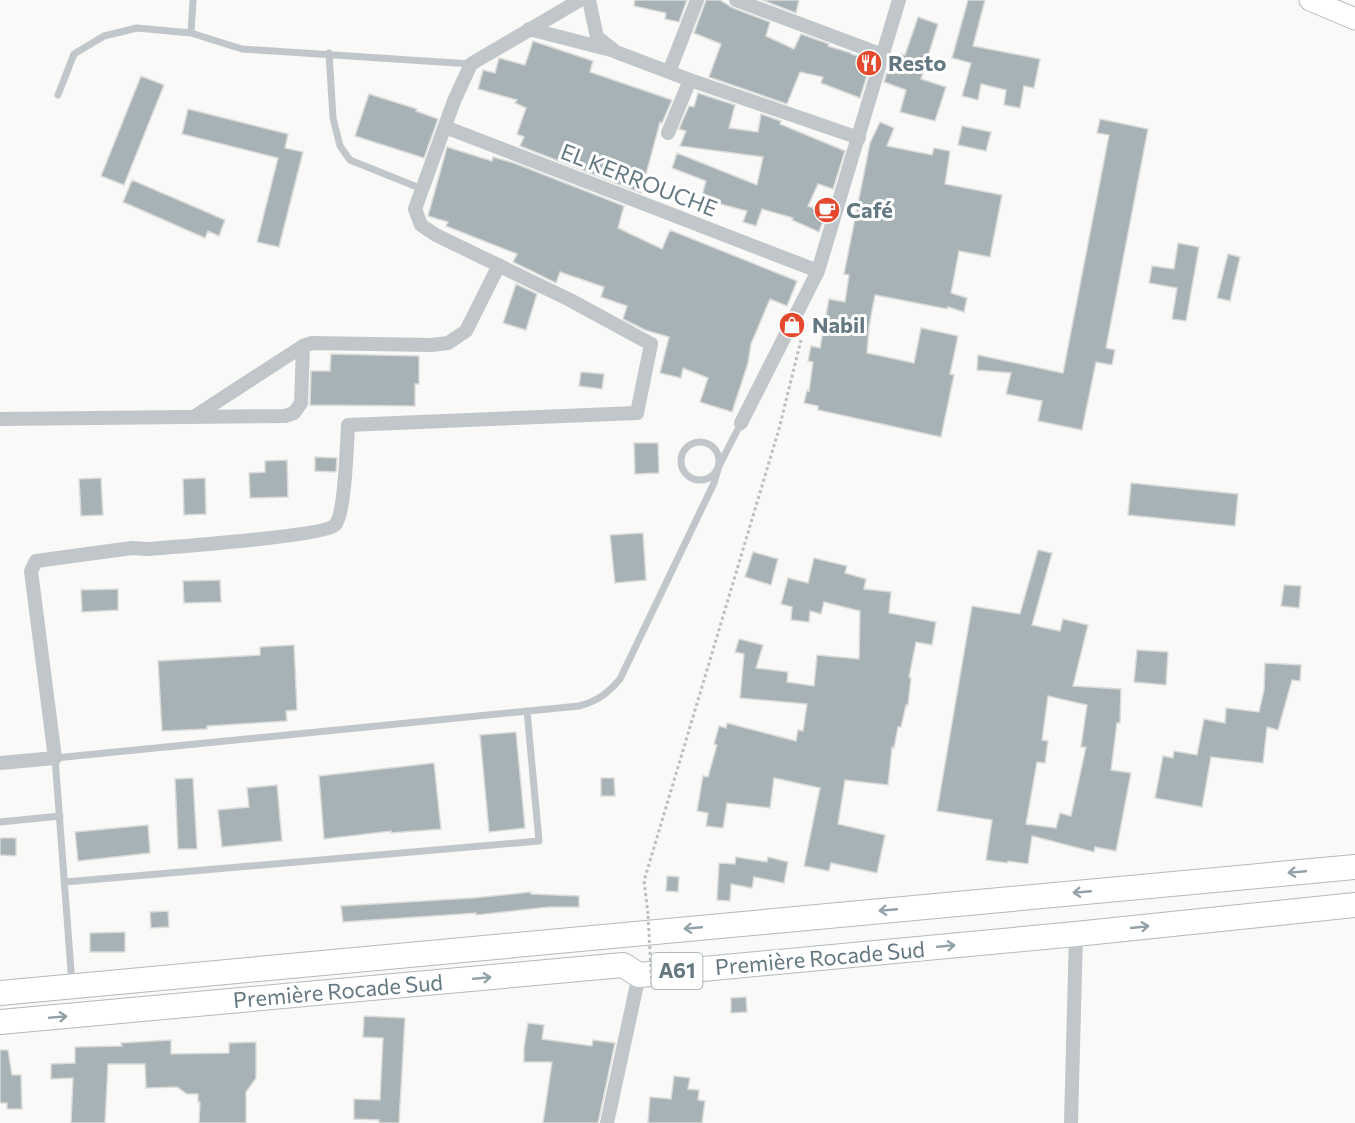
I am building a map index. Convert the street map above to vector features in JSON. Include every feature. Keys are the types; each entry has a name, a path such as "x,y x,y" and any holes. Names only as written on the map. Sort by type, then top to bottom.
{"highway":[{"name":"Première Rocade Sud","path":"0,993 1355,867"},
{"name":"Première Rocade Sud","path":"0,1022 622,965 646,981 1355,905"}],"main road":[{"path":"1310,0 1355,19"}],"street":[{"path":"0,763 55,758 31,570 36,561 132,548 148,549 299,534 332,528 337,524 341,509 348,425 637,414 651,344 570,300 436,235 421,225 415,209 454,101 471,64 580,0"},
{"path":"589,0 597,37 616,52"},
{"path":"669,72 697,0"},
{"path":"736,0 883,55"},
{"path":"741,423 818,271 899,0"},
{"path":"529,29 616,52 859,138"},
{"path":"668,133 690,80"},
{"name":"EL KERROUCHE","path":"445,127 818,271"},
{"path":"195,416 303,346 323,342 431,345 448,343 466,330 499,265"},
{"path":"0,419 285,416 294,413 301,403 303,346"},
{"path":"1071,1123 1076,934"},
{"path":"607,1123 646,981"}],"lane":[{"path":"191,33 193,0"},
{"path":"58,95 74,54 105,36 137,28 191,33 242,49 471,64"},
{"path":"329,53 333,118 340,146 350,160 422,189"},
{"path":"72,986 55,758 579,706 596,701 620,679 741,423"},
{"path":"708,443 718,453 719,466 711,476 699,480 687,475 681,464 681,457 689,445 708,443"},
{"path":"65,882 538,841 527,711"},
{"path":"0,822 60,816"}],"path":[{"path":"646,981 648,916 644,881 778,429 804,329"}],"building":[{"path":"635,0 687,0 679,22 665,19 666,13 634,6"},
{"path":"706,0 720,0 733,8 770,22 766,36 794,49 801,34 829,44 828,46 872,60 860,98 821,83 823,77 800,72 787,104 709,77 721,44 694,33"},
{"path":"762,0 799,0 796,13"},
{"path":"968,0 985,0 973,46 1040,59 1034,88 1024,86 1020,108 1004,105 1006,90 981,84 978,100 962,96 971,63 952,58"},
{"path":"918,17 938,24 921,79 946,87 935,121 900,112 906,90 884,82 889,65 896,67 901,54 905,55"},
{"path":"533,41 593,61 590,72 672,100 662,123 660,122 641,193 520,146 524,137 517,134 526,108 515,103 517,100 478,89 483,70 495,73 499,58 525,65"},
{"path":"141,76 164,85 124,185 101,176"},
{"path":"698,93 735,105 729,128 758,132 761,114 845,151 833,189 818,184 808,206 826,213 819,232 792,220 793,218 762,209 756,226 743,222 747,211 701,199 706,181 672,168 677,153 757,185 763,157 680,146 686,131 679,129 689,106 694,107"},
{"path":"369,94 417,109 416,111 438,119 424,158 355,136"},
{"path":"188,109 288,134 285,148 303,152 279,247 257,242 278,158 182,134"},
{"path":"1100,119 1148,129 1106,348 1115,350 1112,365 1096,362 1082,430 1038,421 1042,401 1006,394 1011,373 977,370 978,355 1063,373 1109,135 1097,133"},
{"path":"880,122 894,128 887,146 932,155 934,148 950,151 945,184 1002,195 990,257 959,251 951,293 967,298 964,312 948,307 947,309 875,295 867,353 914,363 921,328 958,336 950,374 954,375 941,437 818,410 818,406 804,403 807,390 809,391 813,362 808,361 811,346 820,348 829,299 845,302 849,275 844,274 870,143"},
{"path":"962,126 991,132 986,151 958,145"},
{"path":"447,147 492,161 493,157 514,163 624,206 618,228 662,249 670,230 797,281 787,306 770,299 751,344 748,363 732,412 700,402 708,378 683,368 681,378 660,373 669,337 645,330 623,319 627,306 601,297 604,287 560,272 556,283 513,262 517,254 446,226 448,222 428,216"},
{"path":"132,180 225,220 219,236 208,231 205,238 123,202"},
{"path":"1178,243 1199,247 1186,321 1172,319 1177,288 1149,283 1152,266 1174,269"},
{"path":"1228,254 1240,257 1230,301 1217,298"},
{"path":"516,284 537,294 526,330 503,323"},
{"path":"331,354 419,356 419,384 415,384 415,406 310,405 311,371 330,371"},
{"path":"581,372 604,374 602,389 579,386"},
{"path":"634,443 658,443 659,473 635,474"},
{"path":"315,457 337,458 336,472 315,471"},
{"path":"287,460 288,497 250,498 249,473 265,472 265,461"},
{"path":"101,478 103,515 81,516 79,479"},
{"path":"205,478 206,514 184,515 183,479"},
{"path":"1131,483 1238,494 1235,526 1128,515"},
{"path":"643,533 646,580 615,583 610,535"},
{"path":"1038,550 1052,553 1032,625 1060,631 1063,619 1088,625 1073,686 1121,689 1120,723 1117,723 1111,770 1131,773 1116,851 1095,847 1094,852 1032,836 1028,864 986,860 992,820 937,811 972,606 1020,614","holes":["1048,696 1087,705 1081,747 1086,747 1071,816 1060,813 1056,828 1026,824 1037,762 1045,763 1048,741 1042,740"]},
{"path":"753,552 778,559 771,585 745,577"},
{"path":"814,558 847,566 845,573 866,579 864,589 891,592 889,613 936,622 932,645 916,642 909,677 911,678 908,705 906,705 901,727 898,727 894,748 892,747 888,785 845,780 838,824 885,835 877,873 831,863 829,871 804,866 820,788 774,778 770,808 727,803 723,828 706,826 708,813 697,811 703,776 708,777 717,745 714,744 719,726 726,728 727,723 796,741 798,730 803,731 807,704 740,698 744,654 735,652 739,639 763,645 756,668 788,672 787,682 814,686 817,655 859,659 860,611 824,602 821,614 810,611 809,622 791,620 792,607 781,604 788,578 808,583"},
{"path":"220,580 221,602 184,603 183,581"},
{"path":"1284,585 1301,586 1299,608 1281,606"},
{"path":"118,589 118,610 82,612 81,590"},
{"path":"294,645 297,710 286,711 287,721 162,731 158,661 260,655 260,647"},
{"path":"1137,650 1168,652 1166,685 1134,682"},
{"path":"1265,663 1301,665 1300,681 1292,680 1278,730 1267,727 1263,763 1211,757 1202,807 1155,798 1163,756 1173,758 1174,751 1197,755 1204,719 1225,723 1226,708 1259,712 1264,690"},
{"path":"516,732 525,828 489,832 480,735"},
{"path":"434,763 441,829 391,833 391,831 324,839 319,776"},
{"path":"193,778 197,849 178,849 175,779"},
{"path":"601,778 614,778 615,796 601,796"},
{"path":"277,785 282,841 222,847 218,810 249,807 247,788"},
{"path":"148,825 150,853 78,861 75,832"},
{"path":"0,838 16,838 16,856 0,855"},
{"path":"736,857 767,862 768,857 788,862 784,883 754,877 752,888 731,884 730,901 717,900 719,863 735,864"},
{"path":"667,876 679,877 678,892 666,891"},
{"path":"531,892 531,894 579,896 579,907 549,907 476,915 476,913 343,922 341,906 473,898"},
{"path":"168,911 169,927 151,928 150,912"},
{"path":"125,932 125,952 90,952 90,933"},
{"path":"746,997 747,1012 731,1013 731,998"},
{"path":"364,1016 405,1018 399,1123 354,1119 354,1099 380,1100 383,1038 363,1037"},
{"path":"528,1023 544,1025 542,1039 592,1046 593,1040 615,1043 598,1123 543,1123 552,1062 524,1062"},
{"path":"171,1040 171,1054 229,1053 229,1043 256,1042 256,1078 246,1092 246,1123 199,1123 198,1094 187,1094 177,1087 146,1088 145,1064 108,1064 105,1123 71,1123 73,1078 51,1079 51,1064 75,1063 75,1047 122,1046 121,1043"},
{"path":"0,1050 8,1050 12,1075 21,1075 22,1109 7,1109 7,1103 0,1103"},
{"path":"674,1076 690,1078 688,1089 699,1090 698,1100 705,1101 702,1123 648,1123 650,1097 671,1099"}],"place":[{"name":"Resto","path":"869,63"},
{"name":"Café","path":"827,210"},
{"name":"Nabil","path":"792,325"}]}
